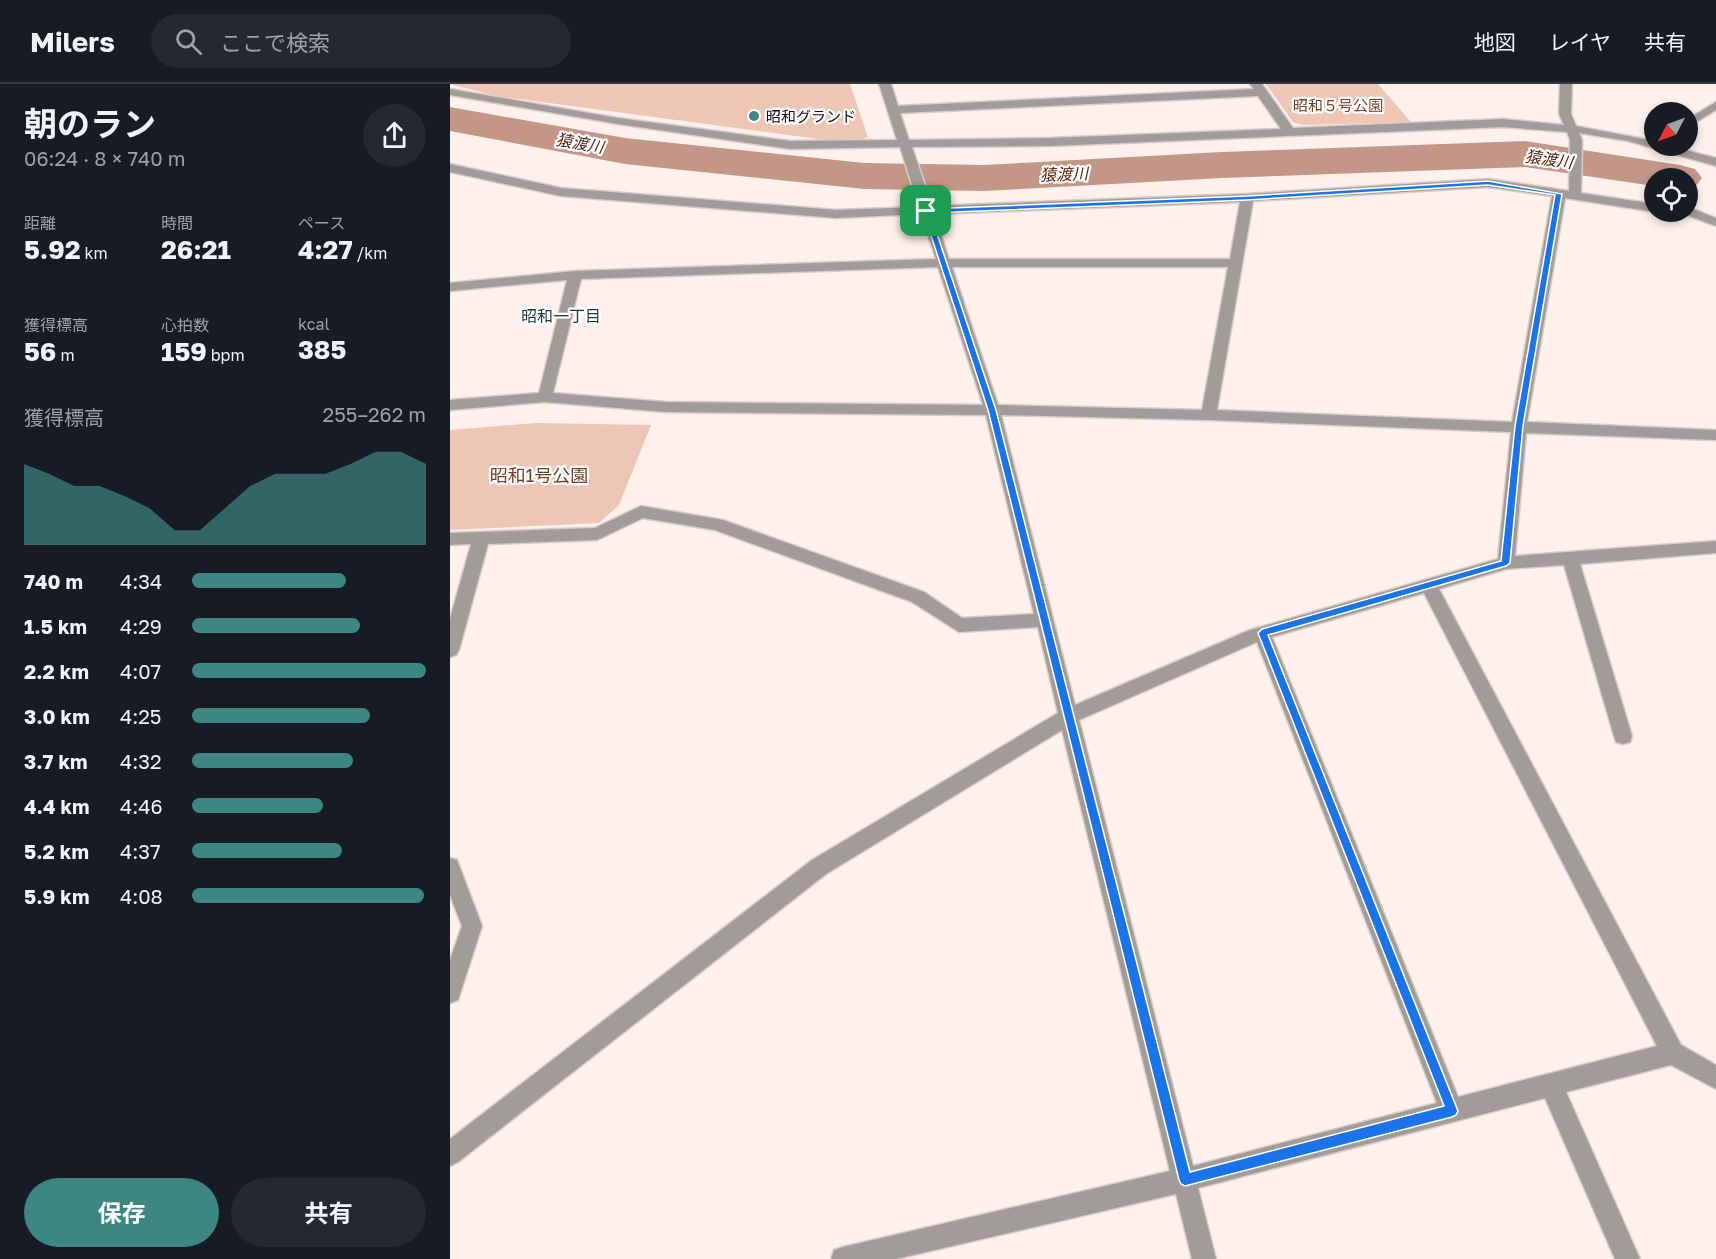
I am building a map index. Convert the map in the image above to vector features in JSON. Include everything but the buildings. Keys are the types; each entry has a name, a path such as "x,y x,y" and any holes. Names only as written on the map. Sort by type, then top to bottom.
{"street":[{"path":"885,84 992,410 1204,1259"},
{"path":"1566,84 1576,116 1571,128 1576,140 1575,195"},
{"path":"893,110 1258,88 1288,130"},
{"path":"450,92 606,119 790,144 906,148 1288,130 1503,123 1571,128 1629,138 1716,162"},
{"path":"1698,117 1716,105"},
{"path":"1576,116 1644,131"},
{"path":"1698,146 1716,152"},
{"path":"450,168 561,192 836,214 925,208 1247,198 1488,183 1644,206"},
{"path":"1506,563 1519,426 1558,194"},
{"path":"1209,415 1247,198"},
{"path":"1698,215 1716,222"},
{"path":"450,287 575,275 943,263 1236,263"},
{"path":"545,397 575,275"},
{"path":"450,405 545,397 666,407 992,410 1209,415 1716,435"},
{"path":"450,539 597,534 641,512 717,524 918,597 959,625 1045,620"},
{"path":"450,650 481,538"},
{"path":"450,1154 819,867 1069,716 1262,633 1506,563 1716,547"},
{"path":"1570,558 1623,736"},
{"path":"1428,584 1672,1053 1716,1078"},
{"path":"1262,633 1452,1111"},
{"path":"450,867 472,926 450,992"},
{"path":"843,1259 1185,1180 1672,1053"},
{"path":"1551,1085 1628,1259"}],"green space":[{"name":"昭和グランド","path":"450,84 850,84 868,137 849,143 497,96"},
{"name":"昭和５号公園","path":"1266,84 1378,84 1411,122 1302,125 1293,122"},
{"name":"昭和1号公園","path":"536,423 651,425 619,505 599,523 450,530 450,430"}],"waterway":[{"name":"猿渡川","path":"450,119 625,151 864,176 984,178 1222,165 1525,154 1644,172"}],"place":[{"name":"昭和グランド","path":"754,116"}],"district":[{"name":"昭和一丁目","path":"561,316"}],"route":[{"path":"1488,183 1508,188 1558,194 1519,426 1506,563 1262,633 1452,1111 1185,1180 992,410 926,211 1247,198 1488,183"}]}
